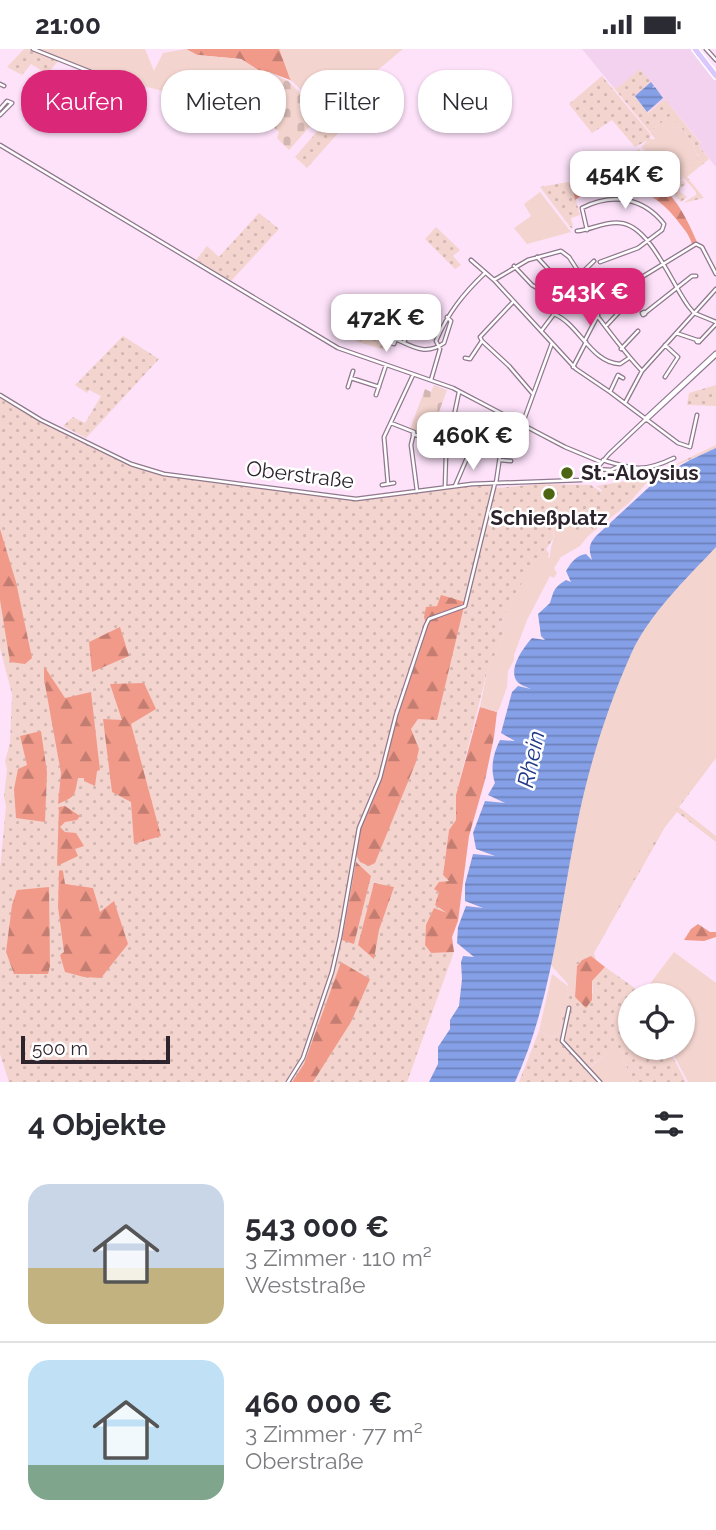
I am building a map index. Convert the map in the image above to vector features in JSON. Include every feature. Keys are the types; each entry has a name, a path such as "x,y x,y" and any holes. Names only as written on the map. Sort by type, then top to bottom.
{"main road":[{"path":"695,49 716,76"}],"street":[{"path":"33,49 86,70"},
{"path":"706,49 716,60"},
{"path":"0,109 8,101 12,103 0,115"},
{"path":"0,145 340,349 460,392 565,447 602,461 620,466 652,468 674,458"},
{"path":"587,230 581,210 584,206 612,199 630,200 650,209 664,224 662,230 648,242 632,251 605,258 600,262"},
{"path":"576,231 612,223 628,224 636,229 648,242 694,313 716,323 698,341 676,333"},
{"path":"624,288 694,245 701,246 716,274"},
{"path":"494,280 537,257 562,251 580,274"},
{"path":"537,257 549,270"},
{"path":"471,260 494,280 573,367 678,443 690,447 697,415"},
{"path":"541,330 554,314 564,290 594,261"},
{"path":"514,267 532,285 559,300"},
{"path":"431,380 439,346 436,341 447,317 459,299 485,273"},
{"path":"645,313 692,276 696,276"},
{"path":"570,285 590,305 621,349 642,371"},
{"path":"590,305 606,289"},
{"path":"625,403 642,371 716,289"},
{"path":"513,302 480,337 533,394"},
{"path":"404,342 421,306"},
{"path":"606,326 621,310"},
{"path":"554,314 567,321 609,363 620,364 629,358"},
{"path":"573,367 598,315"},
{"path":"397,327 391,337 428,351 444,343 451,321 447,317"},
{"path":"621,349 638,331"},
{"path":"465,358 470,359 482,341"},
{"path":"522,425 552,342"},
{"path":"665,345 678,358 665,377"},
{"path":"415,354 417,348"},
{"path":"596,469 716,354"},
{"path":"376,395 386,365"},
{"path":"348,387 353,371"},
{"path":"388,484 383,443 414,374"},
{"path":"610,392 618,375 623,377"},
{"path":"351,378 379,387"},
{"path":"445,487 447,447 460,392"},
{"name":"Oberstraße","path":"0,395 41,420 131,464 157,473 356,499 455,486 579,480 596,469 611,470 620,466"},
{"path":"455,418 476,428"},
{"path":"390,423 447,447"},
{"path":"413,434 411,445 417,491"},
{"path":"455,486 470,451"},
{"path":"288,1082 303,1058 332,972 359,828 374,796 396,715 426,625 429,619 465,606 500,458 511,461"},
{"path":"382,485 394,483"},
{"path":"569,1008 562,1040 600,1082"}],"shaded area":[{"path":"582,49 693,49 716,78 716,167 699,146 701,143 665,99 647,113 633,96 650,82 641,70 614,88"},
{"path":"480,419 501,430 490,450 483,446 480,451 469,446"}],"green space":[{"path":"24,49 59,60 50,70 41,70 31,64 26,70 21,70 21,74 7,67"},
{"path":"38,49 145,49 154,71 163,53 186,49 197,55 241,59 259,70 161,70 161,90 147,87 147,70 89,70"},
{"path":"186,49 374,49 321,70 300,70 300,78 293,81 286,78 286,70 258,70 241,59 197,55"},
{"path":"279,49 403,49 378,70 300,70 300,89 290,79"},
{"path":"640,69 651,82 634,96 648,113 665,99 701,144 699,146 709,159 687,177 704,198 683,203 696,195 696,192 681,175 699,156 693,143 671,115 650,132 614,88"},
{"path":"602,76 651,135 650,139 655,139 635,147 612,120 592,133 569,104"},
{"path":"286,80 300,93 300,133 304,133 289,150 277,138 279,133 286,133"},
{"path":"671,115 693,143 699,157 674,186 642,146 655,139 650,132"},
{"path":"316,133 338,133 307,168 295,157"},
{"path":"642,146 674,186 682,180 686,184 680,188 680,192 687,197 681,202 674,195 669,181"},
{"path":"639,149 667,185 641,173 605,170"},
{"path":"594,175 632,175 656,183 681,209 697,242 692,244 688,234 666,208 643,192 630,187 603,187 575,200 574,193 579,180"},
{"path":"579,180 574,193 580,215 571,218 571,228 540,187"},
{"path":"540,192 571,232 527,244 514,228 531,216 524,204"},
{"path":"259,213 279,229 231,281 196,260 207,246 219,257"},
{"path":"436,227 460,250 453,256 461,265 455,269 425,239"},
{"path":"423,294 426,296 423,303 420,301 417,306 420,307 417,312 410,309 404,320 399,318 397,323 390,321 379,343 386,347 385,350 355,341"},
{"path":"123,336 159,359 86,438 63,426 73,417 85,423 101,396 89,390 87,393 75,385"},
{"path":"434,385 447,390 429,439 410,429 425,389 431,392"},
{"path":"716,385 716,406 687,405 689,393"},
{"path":"0,396 129,464 164,474 356,500 489,484 496,488 540,484 591,485 601,492 596,486 647,478 716,445 716,448 649,480 629,503 587,537 593,530 572,534 554,529 553,539 519,588 498,629 505,632 487,672 456,795 456,820 449,830 443,875 450,882 439,892 435,905 448,913 426,930 425,945 431,953 454,952 407,1082 9,1082 0,1054 0,869 6,806 5,761 10,743 12,694 0,648"},
{"path":"716,498 716,755 655,839 599,944 590,955 576,963 574,991 514,923 549,749"},
{"path":"587,523 593,530 580,546 561,557 554,568 557,573 554,578 550,576 527,620 508,671 507,687 499,709 497,712 480,707 487,672 505,632 498,629 518,590 515,587 519,587 546,549 548,558 550,557 554,529 564,524 572,534"},
{"path":"0,529 16,582 32,658 25,664 10,662 0,600"},
{"path":"441,595 465,602 437,720 418,719 411,729 419,749 416,762 375,863 369,866 360,862 356,855 361,827 375,796 397,715 419,654 426,625 426,607 437,606"},
{"path":"120,627 129,656 92,672 89,642"},
{"path":"44,666 65,698 91,692 100,770 97,771 95,786 84,781 84,778 78,778 74,795 58,804 61,773"},
{"path":"144,683 156,709 131,724 161,836 134,844 131,802 112,792 103,719 122,720 110,684"},
{"path":"480,707 497,712 485,780 469,836 458,921 452,937 454,952 431,953 425,945 426,925 434,908 447,913 435,905 439,892 434,889 439,882 449,881 443,875 449,830 456,820 456,795"},
{"path":"41,731 47,772 45,822 16,818 14,789 18,769 27,765 20,736"},
{"path":"716,739 716,758 679,807 716,836 716,842 677,812 665,827 594,953 596,960 590,957 577,966 575,997 586,1007 593,992 592,981 605,967 628,983 618,983 618,1055 609,1052 587,1069 599,1082 519,1082 539,1031 550,1037 557,1036 560,1030 568,986 567,973"},
{"path":"65,806 80,816 60,827 65,832 76,833 84,846 75,849 78,856 57,866 59,807"},
{"path":"356,862 371,876 354,944 342,940"},
{"path":"61,870 65,884 93,888 100,912 114,901 128,944 101,978 65,972 60,955 64,952 58,907"},
{"path":"374,883 394,887 379,930 374,959 358,945"},
{"path":"49,887 48,974 14,974 6,952 12,905 17,890"},
{"path":"698,924 710,932 716,932 716,937 704,941 684,940"},
{"path":"674,952 716,983 716,1082 688,1082 676,1060 695,1060 695,983 651,983"},
{"path":"591,956 605,967 592,981 592,1000 586,1008 575,997 577,966"},
{"path":"341,962 370,979 351,1022 313,1082 292,1082 304,1064"},
{"path":"552,974 568,986 560,1030 557,1036 550,1037 539,1031"},
{"path":"612,1044 618,1051 618,1060 624,1060 633,1082 600,1082 588,1069 609,1052 607,1048"},
{"path":"624,1060 674,1060 686,1082 633,1082"}],"water":[{"path":"651,82 654,86 652,88 655,87 663,98 647,112 635,96"},
{"name":"Rhein","path":"716,448 716,547 669,597 648,625 631,654 615,693 584,794 547,985 528,1050 515,1082 429,1082 438,1064 438,1047 450,1029 450,1020 459,1006 463,956 474,957 457,943 458,927 466,906 483,908 465,901 465,884 473,854 495,856 476,849 473,833 485,801 505,803 488,795 495,783 493,761 500,740 515,741 501,733 512,692 518,686 531,689 516,680 514,669 518,657 532,638 545,640 541,636 538,614 550,603 559,585 566,580 571,582 566,571 574,560 586,554 592,560 590,548 596,536 660,477"}],"place":[{"name":"St.-Aloysius","path":"567,473"},
{"name":"Schießplatz","path":"549,494"}]}
